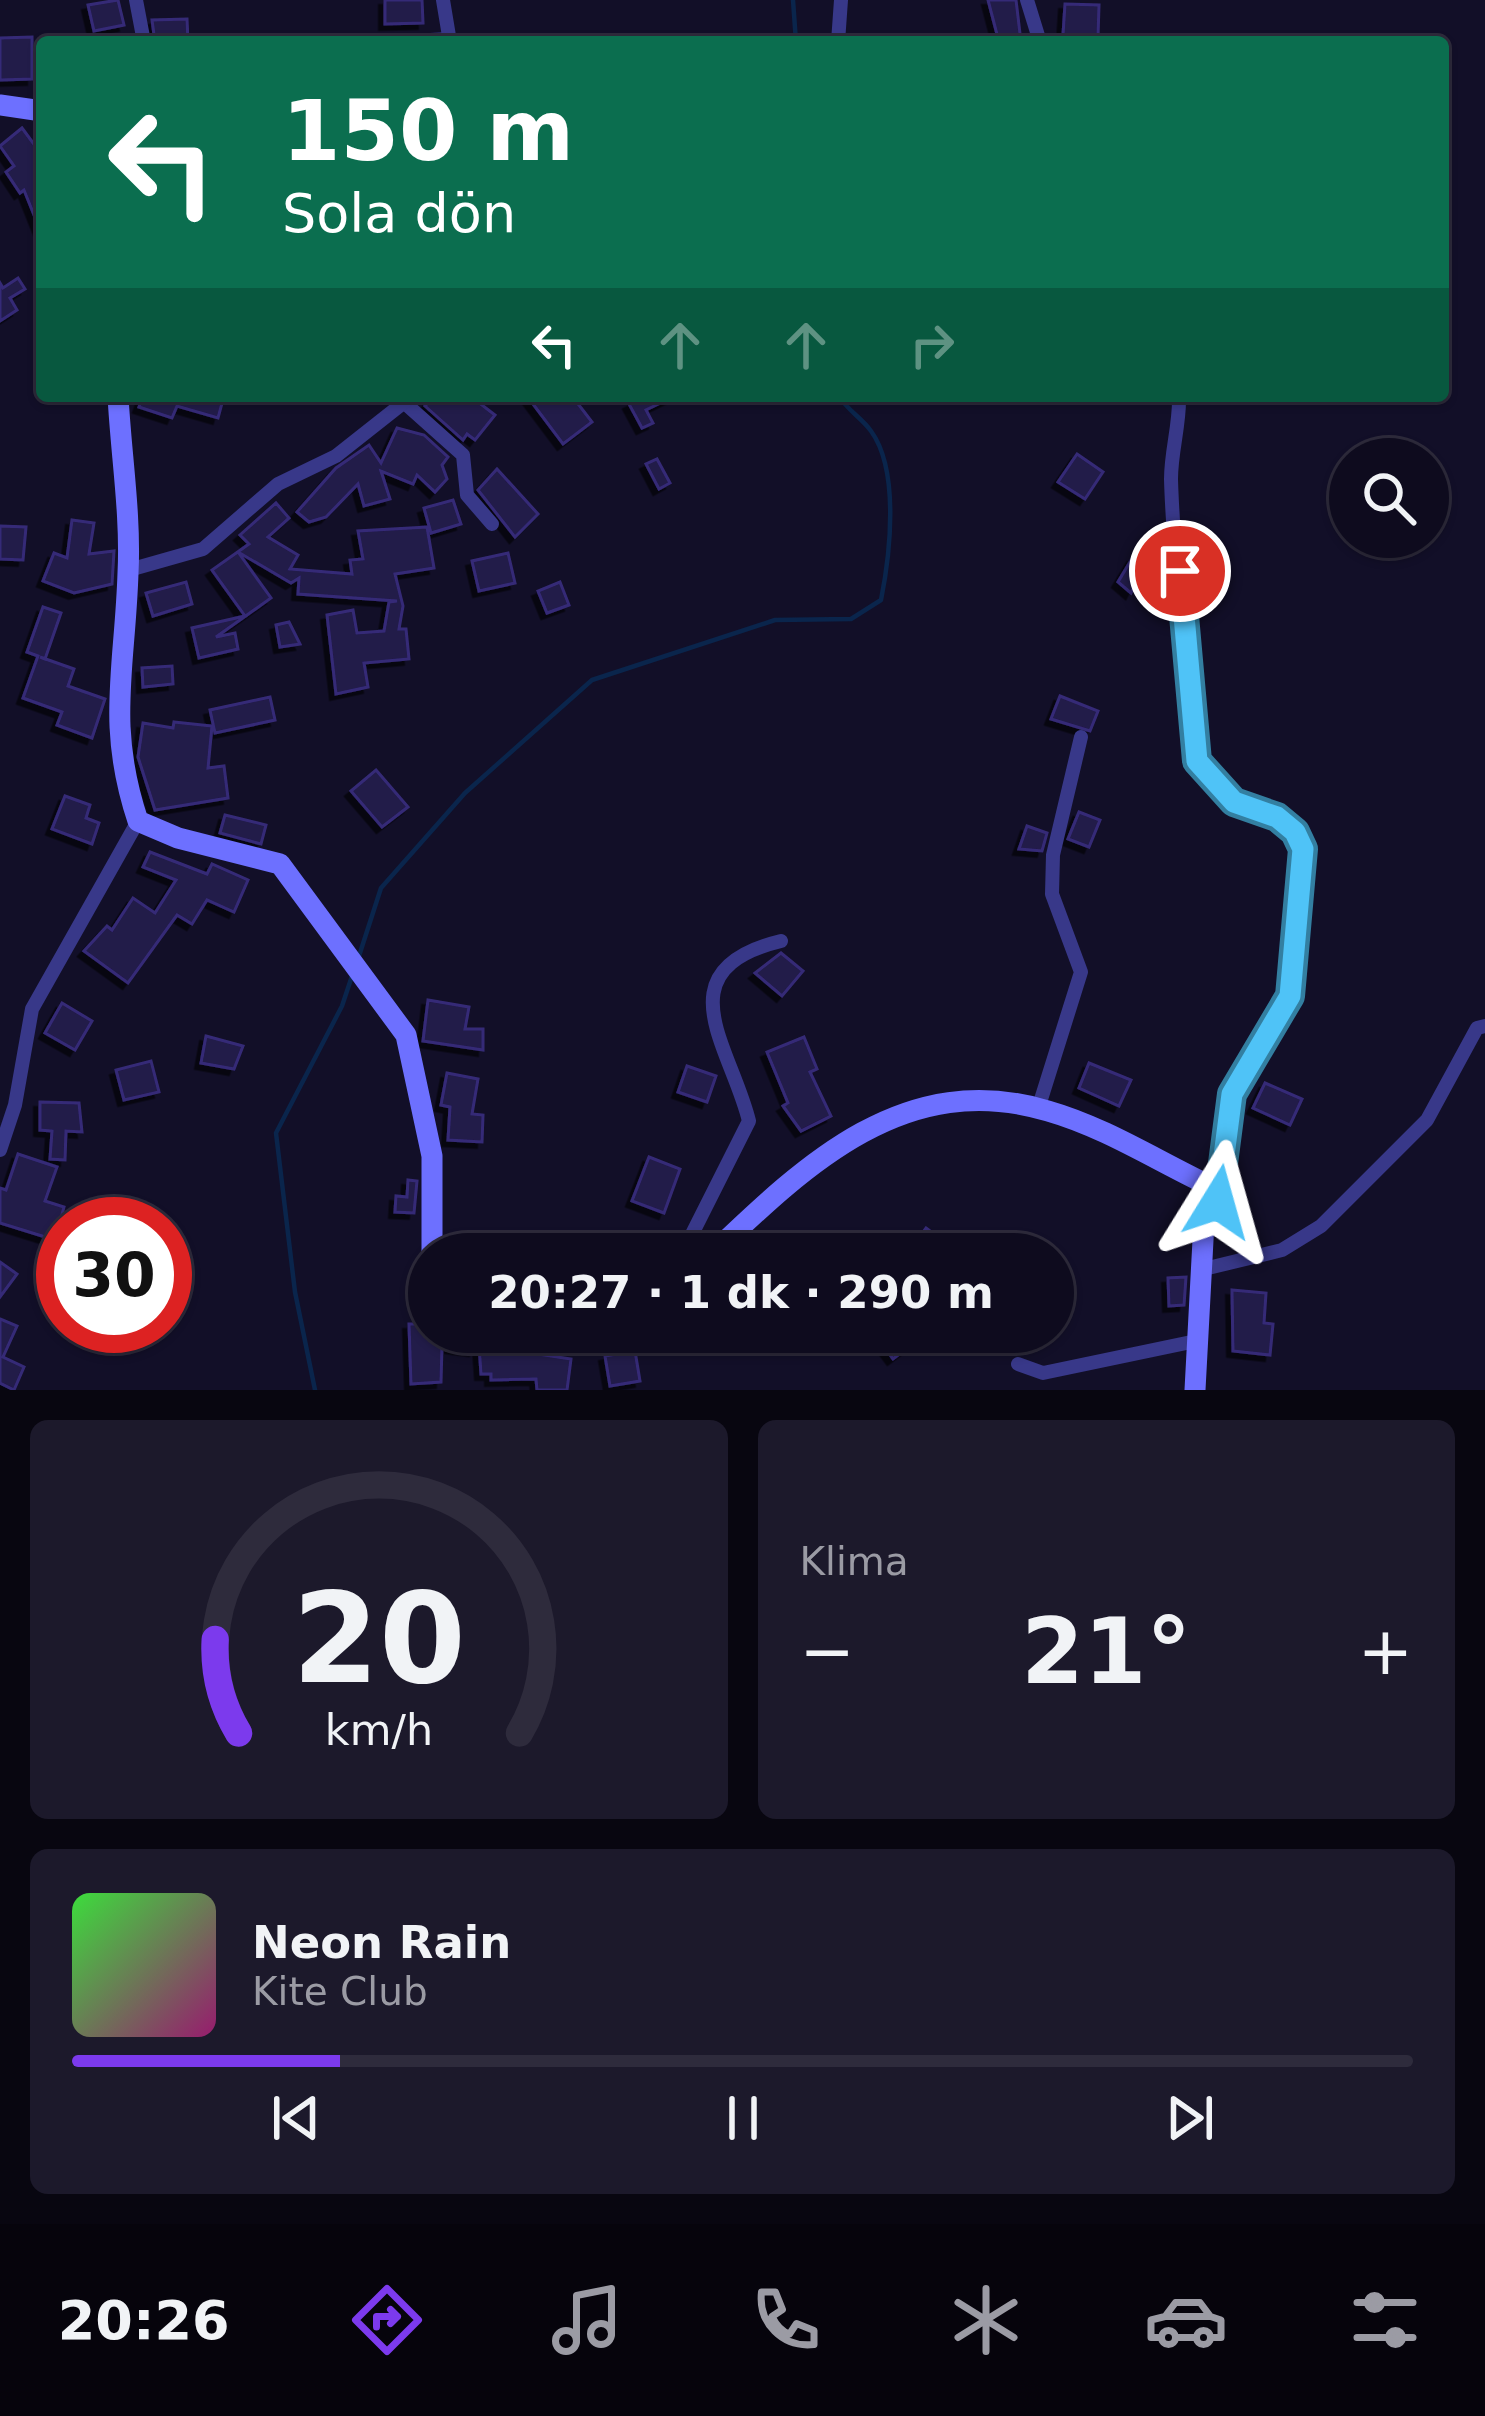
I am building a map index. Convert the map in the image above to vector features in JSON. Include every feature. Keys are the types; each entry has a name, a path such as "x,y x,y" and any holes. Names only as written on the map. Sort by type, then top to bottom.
{"street":[{"path":"136,0 143,36"},
{"path":"443,0 448,36"},
{"path":"838,36 841,0"},
{"path":"1027,0 1038,36"},
{"path":"0,105 36,111"},
{"path":"0,1150 15,1105 32,1009 138,821 123,776 116,725 129,571 118,402"},
{"path":"129,571 203,549 278,484 336,456 406,402"},
{"path":"411,402 463,455 467,495 493,524"},
{"path":"1178,402 1171,476 1197,761 1234,802 1277,817 1295,832 1303,849 1290,996 1232,1094 1218,1202 1207,1225"},
{"path":"1038,1108 1081,972 1052,894 1053,856 1081,737"},
{"path":"138,821 178,838 280,864 406,1035 422,1091 432,1156 432,1233"},
{"path":"693,1233 749,1121 710,1018 717,980 749,949 781,941"},
{"path":"1204,1269 1282,1250 1321,1226 1427,1120 1477,1028 1485,1026"},
{"path":"734,1233 778,1191 870,1124 936,1102 1038,1108 1124,1141 1206,1184 1195,1390"},
{"path":"1018,1364 1043,1373 1196,1341"}],"building":[{"path":"118,0 124,25 94,31 88,5"},
{"path":"385,0 422,0 423,23 385,24"},
{"path":"988,0 1016,0 1020,36 997,36"},
{"path":"1065,4 1099,5 1098,36 1063,35"},
{"path":"187,19 188,36 154,36 152,20"},
{"path":"32,37 32,79 0,80 0,38"},
{"path":"22,128 36,147 36,220 24,190 20,193 6,172 14,166 0,146"},
{"path":"18,278 25,289 10,298 17,310 0,321 0,283 3,288"},
{"path":"141,402 222,402 218,418 177,406 172,418 139,407"},
{"path":"429,402 478,402 495,415 475,440 467,434 463,440 425,406"},
{"path":"532,402 577,402 592,422 563,444"},
{"path":"663,402 646,410 653,423 642,428 629,404"},
{"path":"397,428 424,435 448,457 442,465 447,479 435,492 417,475 413,484 381,471 390,499 364,506 358,484 326,517 309,522 297,512 336,468 369,445 381,463"},
{"path":"1077,454 1103,472 1085,499 1058,482"},
{"path":"657,459 670,483 659,489 646,464"},
{"path":"497,469 538,514 515,537 478,490"},
{"path":"453,500 461,524 431,533 424,508"},
{"path":"276,503 289,518 268,537 298,555 290,569 352,574 350,560 363,559 358,531 427,527 434,568 395,574 403,606 399,629 406,629 409,659 364,663 368,687 336,694 327,615 353,610 357,633 384,631 389,602 397,601 298,594 299,578 291,583 238,552 271,598 216,637 235,633 238,649 199,658 192,628 245,616 212,570 249,544 240,535"},
{"path":"72,520 94,523 89,554 114,551 112,584 74,593 43,581 54,553 67,558"},
{"path":"0,526 26,527 23,560 0,559"},
{"path":"508,553 515,583 479,591 472,561"},
{"path":"1133,557 1146,563 1131,593 1118,582"},
{"path":"186,582 192,604 153,616 146,593"},
{"path":"560,582 569,605 547,613 538,591"},
{"path":"43,607 61,613 45,659 74,669 68,686 105,699 92,738 57,725 62,712 23,698 38,656 27,652"},
{"path":"289,622 300,644 280,647 276,625"},
{"path":"172,666 173,684 143,687 142,668"},
{"path":"1060,696 1098,711 1090,731 1051,719"},
{"path":"270,697 275,720 215,733 210,710"},
{"path":"174,722 212,726 208,768 224,766 228,798 155,810 138,757 143,723 173,728"},
{"path":"376,770 408,807 382,827 351,791"},
{"path":"65,796 90,805 86,818 99,823 92,844 52,829"},
{"path":"1079,812 1100,820 1089,847 1068,839"},
{"path":"225,815 266,825 261,844 220,833"},
{"path":"1027,826 1047,833 1042,851 1019,849"},
{"path":"150,852 207,874 212,864 248,880 234,912 207,900 192,924 177,915 128,983 84,951 107,926 112,930 133,898 155,913 176,880 143,867"},
{"path":"781,953 803,971 782,996 755,973"},
{"path":"428,1000 469,1007 465,1029 483,1029 483,1050 423,1041"},
{"path":"62,1003 92,1021 75,1050 45,1033"},
{"path":"206,1036 243,1046 234,1069 201,1063"},
{"path":"804,1037 817,1069 810,1072 831,1116 801,1131 783,1106 788,1103 767,1052"},
{"path":"151,1061 159,1092 124,1100 116,1070"},
{"path":"1089,1063 1131,1080 1119,1106 1079,1088"},
{"path":"687,1066 716,1076 707,1102 678,1092"},
{"path":"447,1073 478,1079 472,1114 483,1115 482,1142 448,1140 450,1107 441,1105"},
{"path":"1265,1083 1302,1099 1290,1125 1253,1108"},
{"path":"40,1102 79,1103 82,1132 66,1131 65,1160 50,1159 52,1131 40,1130"},
{"path":"18,1154 57,1167 46,1197 36,1197 36,1234 0,1223 0,1188 6,1190"},
{"path":"649,1157 680,1169 664,1213 632,1201"},
{"path":"408,1180 417,1181 414,1213 395,1212 396,1196 407,1197"},
{"path":"0,1262 17,1274 0,1297"},
{"path":"1186,1277 1184,1305 1169,1306 1168,1278"},
{"path":"1232,1290 1266,1293 1264,1323 1273,1324 1270,1355 1233,1351"},
{"path":"0,1319 17,1326 3,1357 24,1367 14,1390 0,1383"},
{"path":"410,1353 442,1353 441,1382 411,1384"},
{"path":"480,1353 571,1359 567,1390 537,1390 536,1379 491,1380 491,1374 481,1374"},
{"path":"635,1353 640,1381 610,1386 605,1356"}],"waterway":[{"path":"793,0 796,36"},
{"path":"359,956 381,888 465,793 592,680 775,620 851,619 881,600 889,537 886,468 871,431 843,402"},
{"path":"315,1390 295,1292 276,1133 342,1006 353,973"}],"route":[{"path":"1180,571 1197,761 1234,802 1277,817 1295,832 1303,849 1297,962 1290,996 1232,1094 1218,1202"}]}
